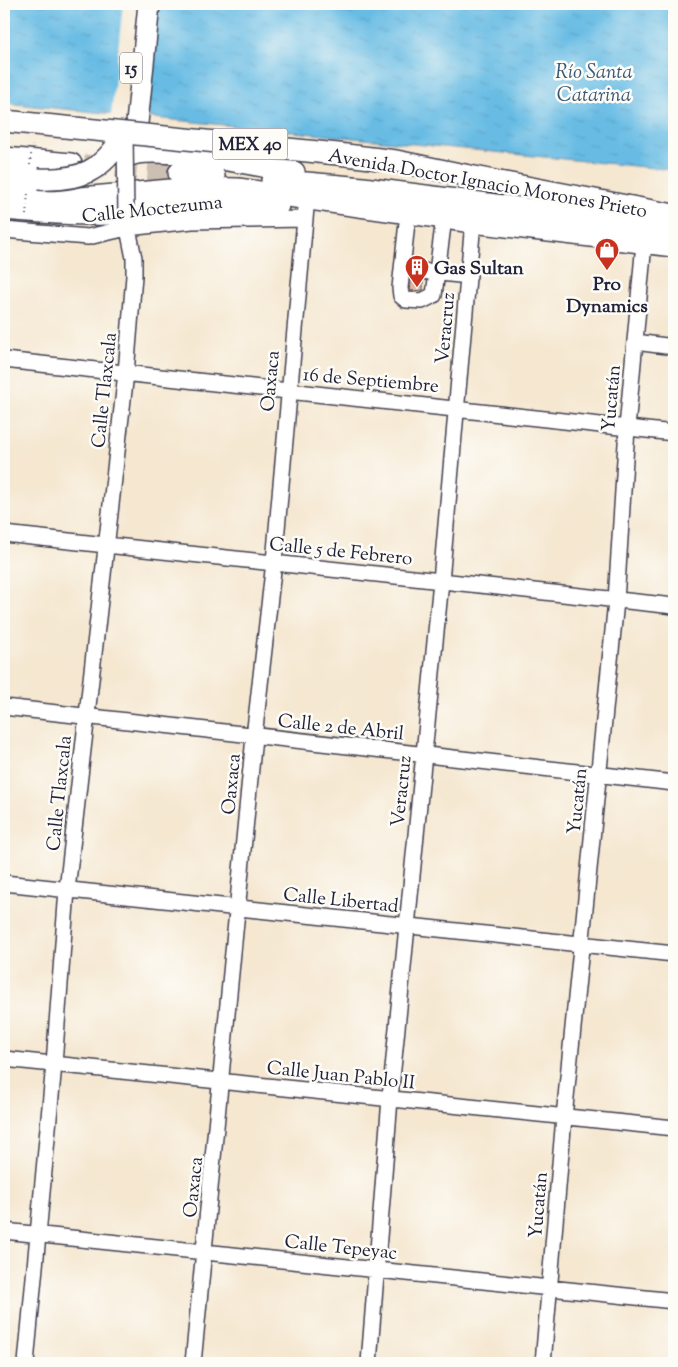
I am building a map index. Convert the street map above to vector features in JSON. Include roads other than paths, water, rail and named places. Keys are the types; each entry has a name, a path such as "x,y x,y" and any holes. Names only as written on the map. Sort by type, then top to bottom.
{"highway":[{"name":"15","path":"125,133 137,4"},
{"path":"147,152 138,135 137,123 149,4"},
{"name":"Avenida Doctor Ignacio Morones Prieto","path":"4,121 243,143 396,161 643,226 674,246"},
{"path":"4,174 38,179 70,178 89,172 110,155 125,133"},
{"path":"126,157 147,152 243,163 338,179 359,188"},
{"path":"4,158 71,164"},
{"name":"MEX 40","path":"179,173 359,188 643,226 674,228"},
{"name":"Avenida Doctor Ignacio Morones Prieto","path":"4,192 81,198 165,190 238,189 473,222 643,226 674,215"},
{"path":"4,209 67,214 111,214 224,205 306,213 332,203"}],"street":[{"name":"15","path":"125,133 127,224"},
{"name":"Calle Moctezuma","path":"4,230 88,237 127,224 306,213"},
{"name":"Oaxaca","path":"193,1363 239,908 254,737 274,562 288,391 306,213"},
{"path":"408,213 400,292 406,300 422,301 431,298 436,291 444,218"},
{"name":"Veracruz","path":"368,1363 378,1270 390,1099 458,408 473,222"},
{"name":"Calle Tlaxcala","path":"26,1363 39,1234 68,890 126,373 134,276 134,258 127,224"},
{"name":"Yucatán","path":"543,1363 564,1117 616,601 643,226"},
{"path":"402,269 468,276"},
{"path":"635,342 674,347"},
{"name":"16 de Septiembre","path":"4,360 674,433"},
{"name":"Calle 5 de Febrero","path":"4,534 674,606"},
{"name":"Calle 2 de Abril","path":"4,707 254,737 674,782"},
{"name":"Calle Libertad","path":"4,883 674,954"},
{"name":"Calle Juan Pablo II","path":"4,1058 674,1128"},
{"name":"Calle Tepeyac","path":"4,1231 674,1302"}],"water":[{"name":"Río Santa Catarina","path":"4,4 674,4 674,170 4,103"}],"tunnel":[{"path":"84,165 179,173"}],"place":[{"name":"Pro Dynamics","path":"607,271"},
{"name":"Gas Sultan","path":"417,288"}]}
